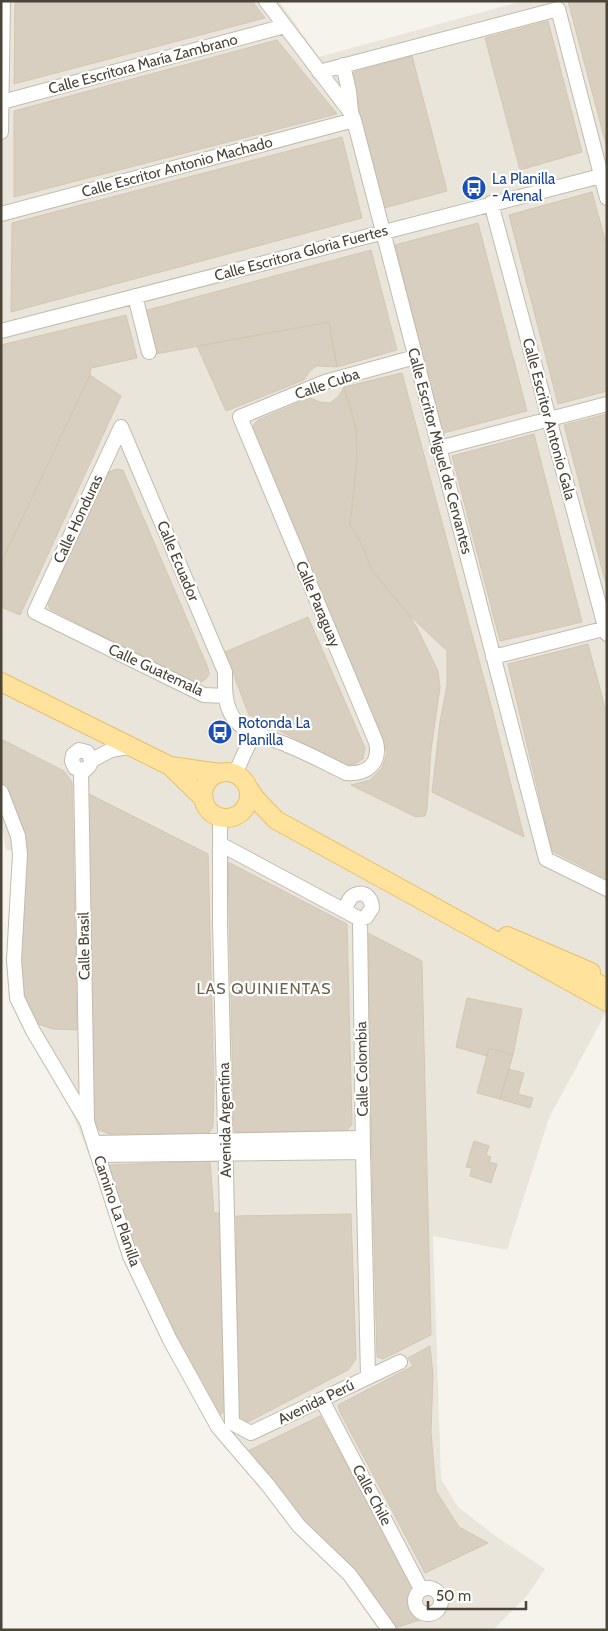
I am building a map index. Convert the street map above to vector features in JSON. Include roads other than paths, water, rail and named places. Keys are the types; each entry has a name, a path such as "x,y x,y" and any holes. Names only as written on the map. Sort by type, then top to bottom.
{"main road":[{"path":"1,682 128,747 170,766 234,778 249,792 247,805 239,814 226,817"},
{"path":"170,766 204,800 209,810 226,817 276,820"},
{"path":"204,800 204,793 209,780 234,778 276,820 607,1002"},
{"path":"391,882 585,971 600,975 607,974"},
{"path":"486,926 607,988"},
{"path":"536,963 607,995"}],"street":[{"path":"1,132 3,1"},
{"name":"Calle Escritor Miguel de Cervantes","path":"266,1 352,116 546,859 607,889"},
{"path":"319,72 558,9 607,198"},
{"name":"Calle Escritora María Zambrano","path":"2,102 285,26"},
{"path":"343,65 352,116"},
{"name":"Calle Escritor Antonio Machado","path":"1,214 352,116"},
{"name":"Calle Escritora Gloria Fuertes","path":"1,331 601,176"},
{"name":"Calle Escritor Antonio Gala","path":"491,203 606,630"},
{"path":"135,296 149,352"},
{"name":"Calle Cuba","path":"240,417 325,382 415,357"},
{"path":"439,448 607,404"},
{"name":"Calle Paraguay","path":"240,417 376,742 378,752 376,760 370,767 363,772 355,774 346,773"},
{"name":"Calle Honduras","path":"35,612 121,427"},
{"name":"Calle Ecuador","path":"121,427 225,672 225,696"},
{"name":"Calle Guatemala","path":"35,612 204,695 225,696 231,716 238,724 286,744 346,773"},
{"path":"493,657 606,630"},
{"path":"234,778 254,732"},
{"name":"Calle Brasil","path":"86,1122 81,770 73,765 72,758 79,750 87,752 92,760 111,750 128,747"},
{"name":"Camino La Planilla","path":"1,792 18,836 20,854 14,960 17,998 33,1031 86,1122 130,1256 170,1340 225,1425 298,1526 350,1574 389,1630"},
{"name":"Avenida Argentína","path":"225,1425 226,1147 220,844 226,817"},
{"path":"220,844 360,919 366,917 372,908 371,901 363,894 353,895 348,900 346,910"},
{"name":"Calle Colombia","path":"360,919 368,1377"},
{"path":"96,1149 363,1145"},
{"name":"Avenida Perú","path":"225,1425 251,1433 400,1362"},
{"name":"Calle Chile","path":"322,1400 421,1589"}],"place":[{"name":"La Planilla - Arenal","path":"474,188"},
{"name":"Rotonda La Planilla","path":"220,732"}],"district":[{"name":"LAS QUINIENTAS","path":"264,988"}]}
